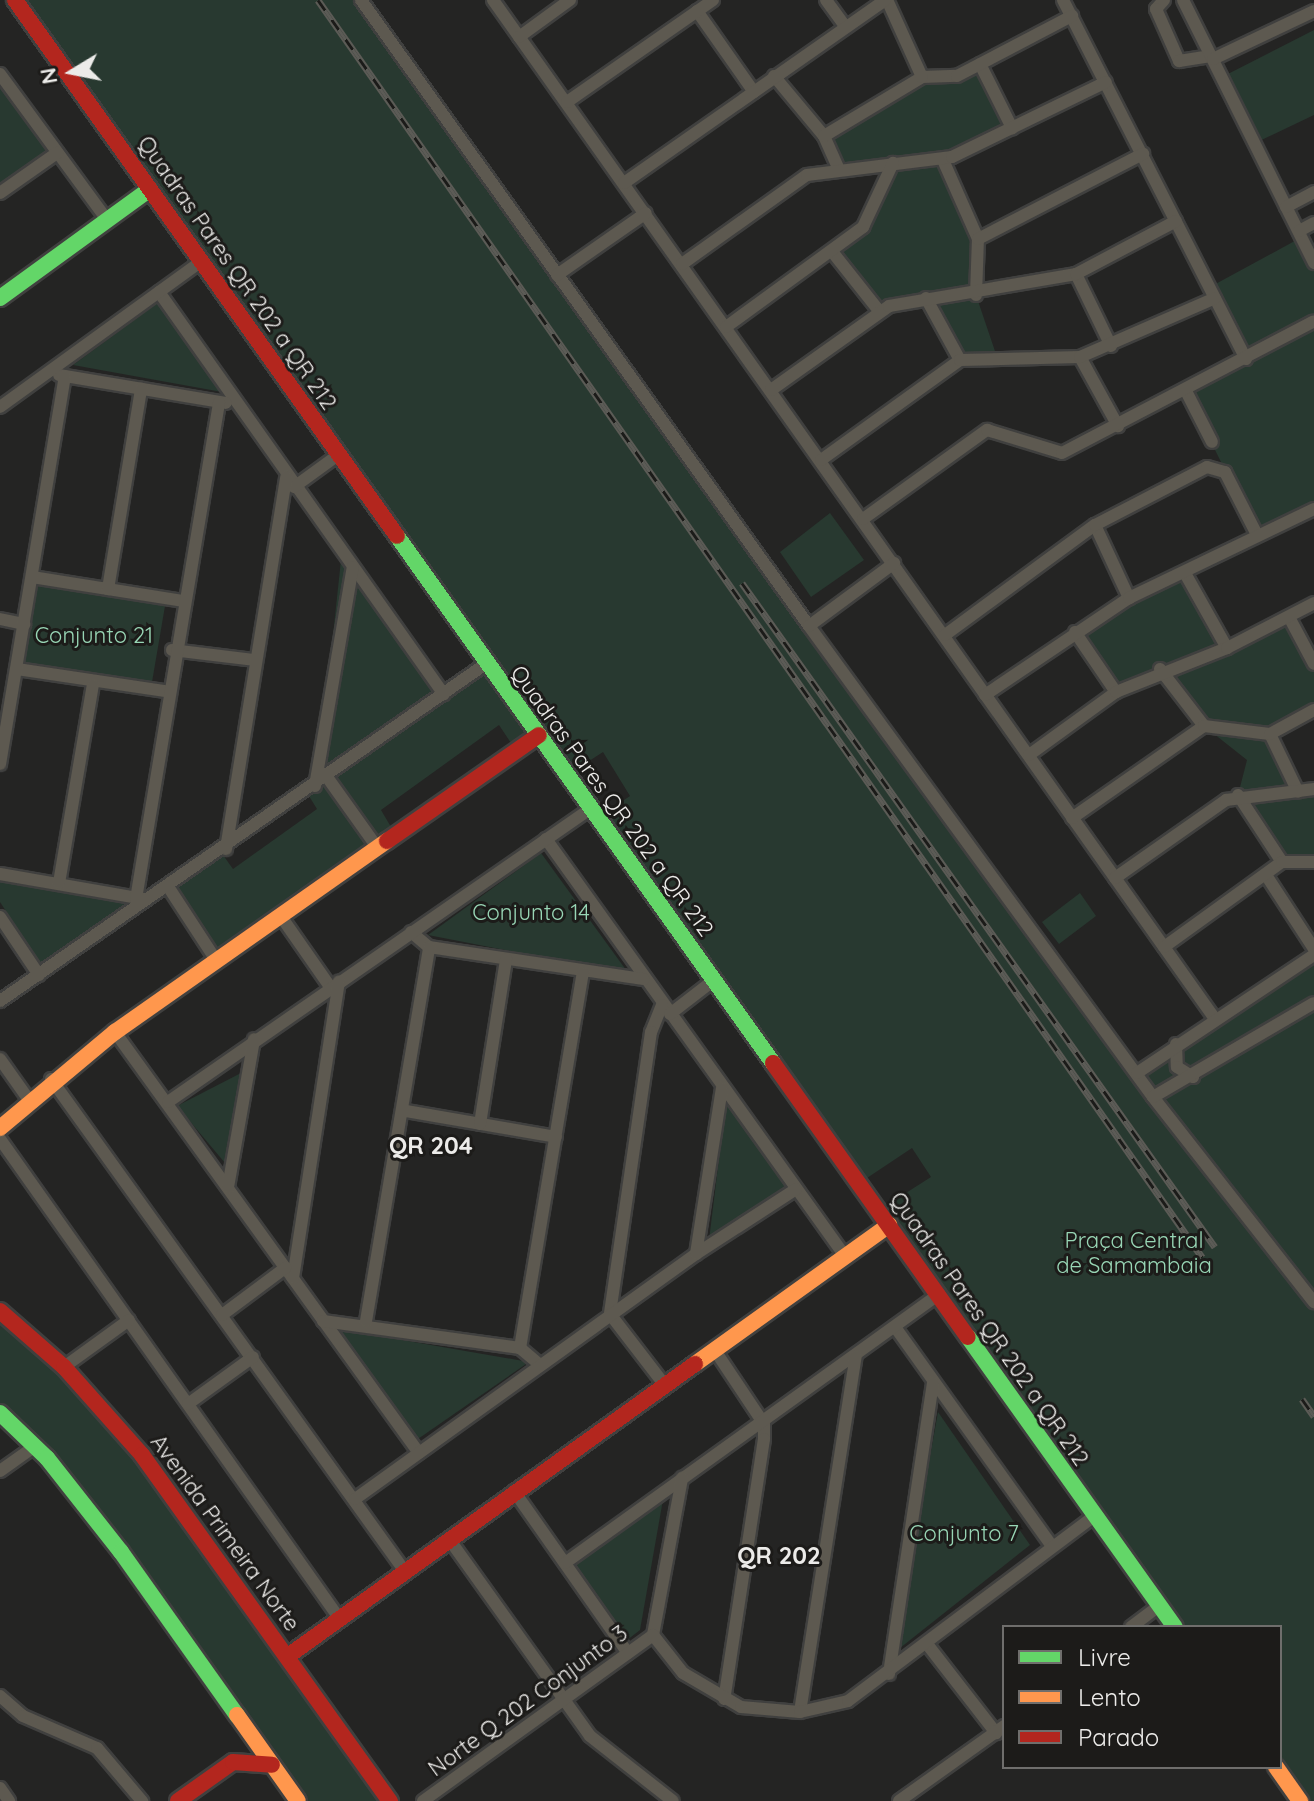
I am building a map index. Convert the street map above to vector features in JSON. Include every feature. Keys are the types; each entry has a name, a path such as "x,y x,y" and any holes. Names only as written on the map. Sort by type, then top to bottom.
{"street":[{"name":"Quadras Pares QR 202 a QR 212","path":"15,0 1174,1625"},
{"path":"361,0 809,626 1153,1097 1314,1302"},
{"path":"493,0 1213,1016"},
{"path":"519,37 570,0"},
{"path":"567,102 713,0"},
{"path":"826,0 844,25"},
{"path":"624,183 844,25 886,0 922,77"},
{"path":"1063,0 1246,359"},
{"path":"1164,0 1157,13 1179,61 1212,58 1314,11"},
{"path":"1183,0 1314,263"},
{"path":"697,11 754,92"},
{"path":"824,136 922,77 950,78 1072,16"},
{"path":"980,64 1012,128"},
{"path":"0,74 108,221"},
{"path":"774,76 824,136 838,168"},
{"path":"682,264 794,183 838,168 943,160 1106,82"},
{"path":"0,193 57,153"},
{"path":"978,239 1143,154"},
{"path":"943,160 978,239 976,295"},
{"path":"726,327 834,254 863,227 893,163"},
{"path":"0,298 150,189"},
{"path":"1286,207 1314,192"},
{"path":"557,275 646,213"},
{"path":"771,390 880,312 926,298 976,295 1076,274 1176,221"},
{"path":"1299,231 1314,223"},
{"path":"834,254 880,312"},
{"path":"0,407 202,261"},
{"path":"1076,274 1111,346"},
{"path":"159,292 290,482 444,694"},
{"path":"926,298 960,360"},
{"path":"821,460 960,360 1080,357 1215,298"},
{"path":"863,519 987,430 1062,453 1186,391 1314,321"},
{"path":"1080,357 1118,426"},
{"path":"46,374 237,404"},
{"path":"0,764 65,376"},
{"path":"108,589 141,389"},
{"path":"1186,391 1212,442"},
{"path":"136,899 165,691 219,403"},
{"path":"226,849 255,660 290,482 338,455"},
{"path":"945,635 1095,525 1216,467 1255,531"},
{"path":"985,695 1129,598 1186,575 1255,531 1314,509"},
{"path":"1095,525 1129,598"},
{"path":"809,626 894,563"},
{"path":"315,786 353,567"},
{"path":"1186,575 1227,648"},
{"path":"32,577 184,601"},
{"path":"1029,755 1116,692 1160,669 1227,648 1314,603"},
{"path":"1289,617 1314,664"},
{"path":"0,619 24,624"},
{"path":"1075,632 1116,692"},
{"path":"172,650 255,660"},
{"path":"0,1001 226,849 487,663"},
{"path":"17,669 93,685 165,691"},
{"path":"1160,669 1204,726"},
{"path":"59,883 93,685"},
{"path":"1072,818 1204,726 1270,734 1314,710"},
{"path":"1270,734 1298,792"},
{"path":"0,1128 51,1079 115,1032 539,735"},
{"path":"327,777 377,847"},
{"path":"1115,878 1238,795 1314,789"},
{"path":"1238,795 1282,862"},
{"path":"168,1102 254,1039 590,809"},
{"path":"546,839 845,1256"},
{"path":"1164,947 1282,862 1314,862"},
{"path":"0,874 150,899"},
{"path":"1266,875 1314,949"},
{"path":"169,888 216,960"},
{"path":"222,1315 289,1273 335,985 280,915"},
{"path":"0,917 39,975"},
{"path":"411,932 429,947 583,973 644,979"},
{"path":"366,1321 406,1111 429,947"},
{"path":"1137,1073 1213,1016 1314,955"},
{"path":"480,1124 506,959"},
{"path":"520,1348 583,973"},
{"path":"664,1384 610,1314 651,1032 666,1009 714,980"},
{"path":"1153,1097 1193,1077 1314,1003"},
{"path":"115,1032 419,1453"},
{"path":"228,1187 254,1039"},
{"path":"1176,1044 1177,1067 1193,1077"},
{"path":"0,1059 29,1100"},
{"path":"51,1079 404,1570"},
{"path":"696,1254 722,1088"},
{"path":"406,1111 556,1137"},
{"path":"0,1139 339,1618"},
{"path":"355,1499 610,1314 796,1189"},
{"path":"288,1656 889,1225"},
{"path":"565,1563 682,1478 764,1424 939,1294"},
{"name":"Avenida Primeira Norte","path":"0,1311 64,1367 142,1455 390,1801"},
{"path":"64,1367 129,1320"},
{"path":"323,1321 366,1321 520,1348 539,1364"},
{"path":"895,1327 1052,1546"},
{"path":"714,1349 764,1424 724,1699"},
{"path":"800,1712 856,1356"},
{"path":"188,1404 253,1357"},
{"path":"889,1674 933,1383"},
{"path":"0,1413 35,1446 121,1552 298,1801"},
{"path":"0,1471 35,1446"},
{"path":"653,1635 682,1478"},
{"path":"514,1491 628,1653"},
{"name":"Norte Q 202 Conjunto 3","path":"423,1801 653,1635 683,1673 724,1699 800,1712 848,1701 889,1674 1094,1516"},
{"path":"449,1539 562,1698 607,1752 673,1801"},
{"path":"1134,1625 1160,1605"},
{"path":"899,1801 1000,1729 927,1644"},
{"path":"0,1696 23,1716 97,1748 142,1801"},
{"path":"188,1798 233,1762 246,1730"},
{"path":"233,1762 272,1765"},
{"path":"1277,1769 1300,1801"},
{"path":"0,1788 9,1801"}],"green space":[{"name":"Praça Central de Samambaia","path":"21,0 361,0 1136,1072 1314,955 1314,1801 1297,1801 1281,1769 1282,1625 1171,1625 887,1205 931,1177 912,1148 867,1178 599,817 630,796 603,752 569,774"},
{"path":"1314,30 1314,115 1255,143 1222,77"},
{"path":"980,64 1012,128 943,160 978,239 976,295 999,363 960,360 926,298 880,312 834,254 863,227 893,163 838,168 824,136 929,79"},
{"path":"0,79 51,149 0,186"},
{"path":"1302,237 1314,263 1314,505 1255,531 1186,391 1246,359 1210,287"},
{"path":"159,302 222,392 73,365"},
{"path":"830,513 864,560 811,597 780,552"},
{"path":"341,560 434,692 337,762 479,665 527,732 511,743 499,725 381,810 391,827 368,842 318,776"},
{"path":"1186,575 1227,648 1289,617 1314,664 1314,710 1271,734 1297,793 1314,787 1314,862 1282,862 1238,795 1247,760 1204,726 1160,670 1116,692 1075,632 1129,598"},
{"name":"Conjunto 21","path":"37,584 165,606 151,688 24,666"},
{"path":"318,777 367,843 215,955 167,883 218,848 233,869 317,809 304,788"},
{"name":"Conjunto 14","path":"541,853 629,974 428,935"},
{"path":"0,881 136,901 41,965 0,902"},
{"path":"1080,893 1096,916 1059,944 1042,922"},
{"path":"241,1073 225,1163 177,1106"},
{"path":"726,1102 792,1189 709,1240"},
{"path":"0,1317 99,1413 385,1801 307,1801 126,1550 0,1414"},
{"path":"339,1329 529,1362 415,1441"},
{"name":"Conjunto 7","path":"938,1412 1030,1545 895,1652"},
{"path":"664,1494 640,1630 622,1644 568,1562"}],"railway":[{"path":"318,0 1202,1257"},
{"path":"742,583 1215,1247"},
{"path":"1302,1399 1314,1416"}],"traffic: fast":[{"path":"0,298 150,189"},
{"path":"397,536 773,1063"},
{"path":"968,1337 1174,1625"},
{"path":"0,1413 47,1458 121,1552 237,1715"}],"traffic: slow":[{"path":"0,1128 115,1032 387,841"},
{"path":"695,1364 889,1225"},
{"path":"237,1715 298,1801"},
{"path":"1277,1769 1300,1801"}],"traffic: jam":[{"path":"15,0 397,536"},
{"path":"387,841 539,735"},
{"path":"773,1063 968,1337"},
{"path":"0,1311 64,1367 142,1455 390,1801"},
{"path":"288,1656 695,1364"},
{"path":"178,1801 233,1762 272,1765"}],"district":[{"name":"QR 204","path":"431,1146"},
{"name":"QR 202","path":"779,1556"}]}
